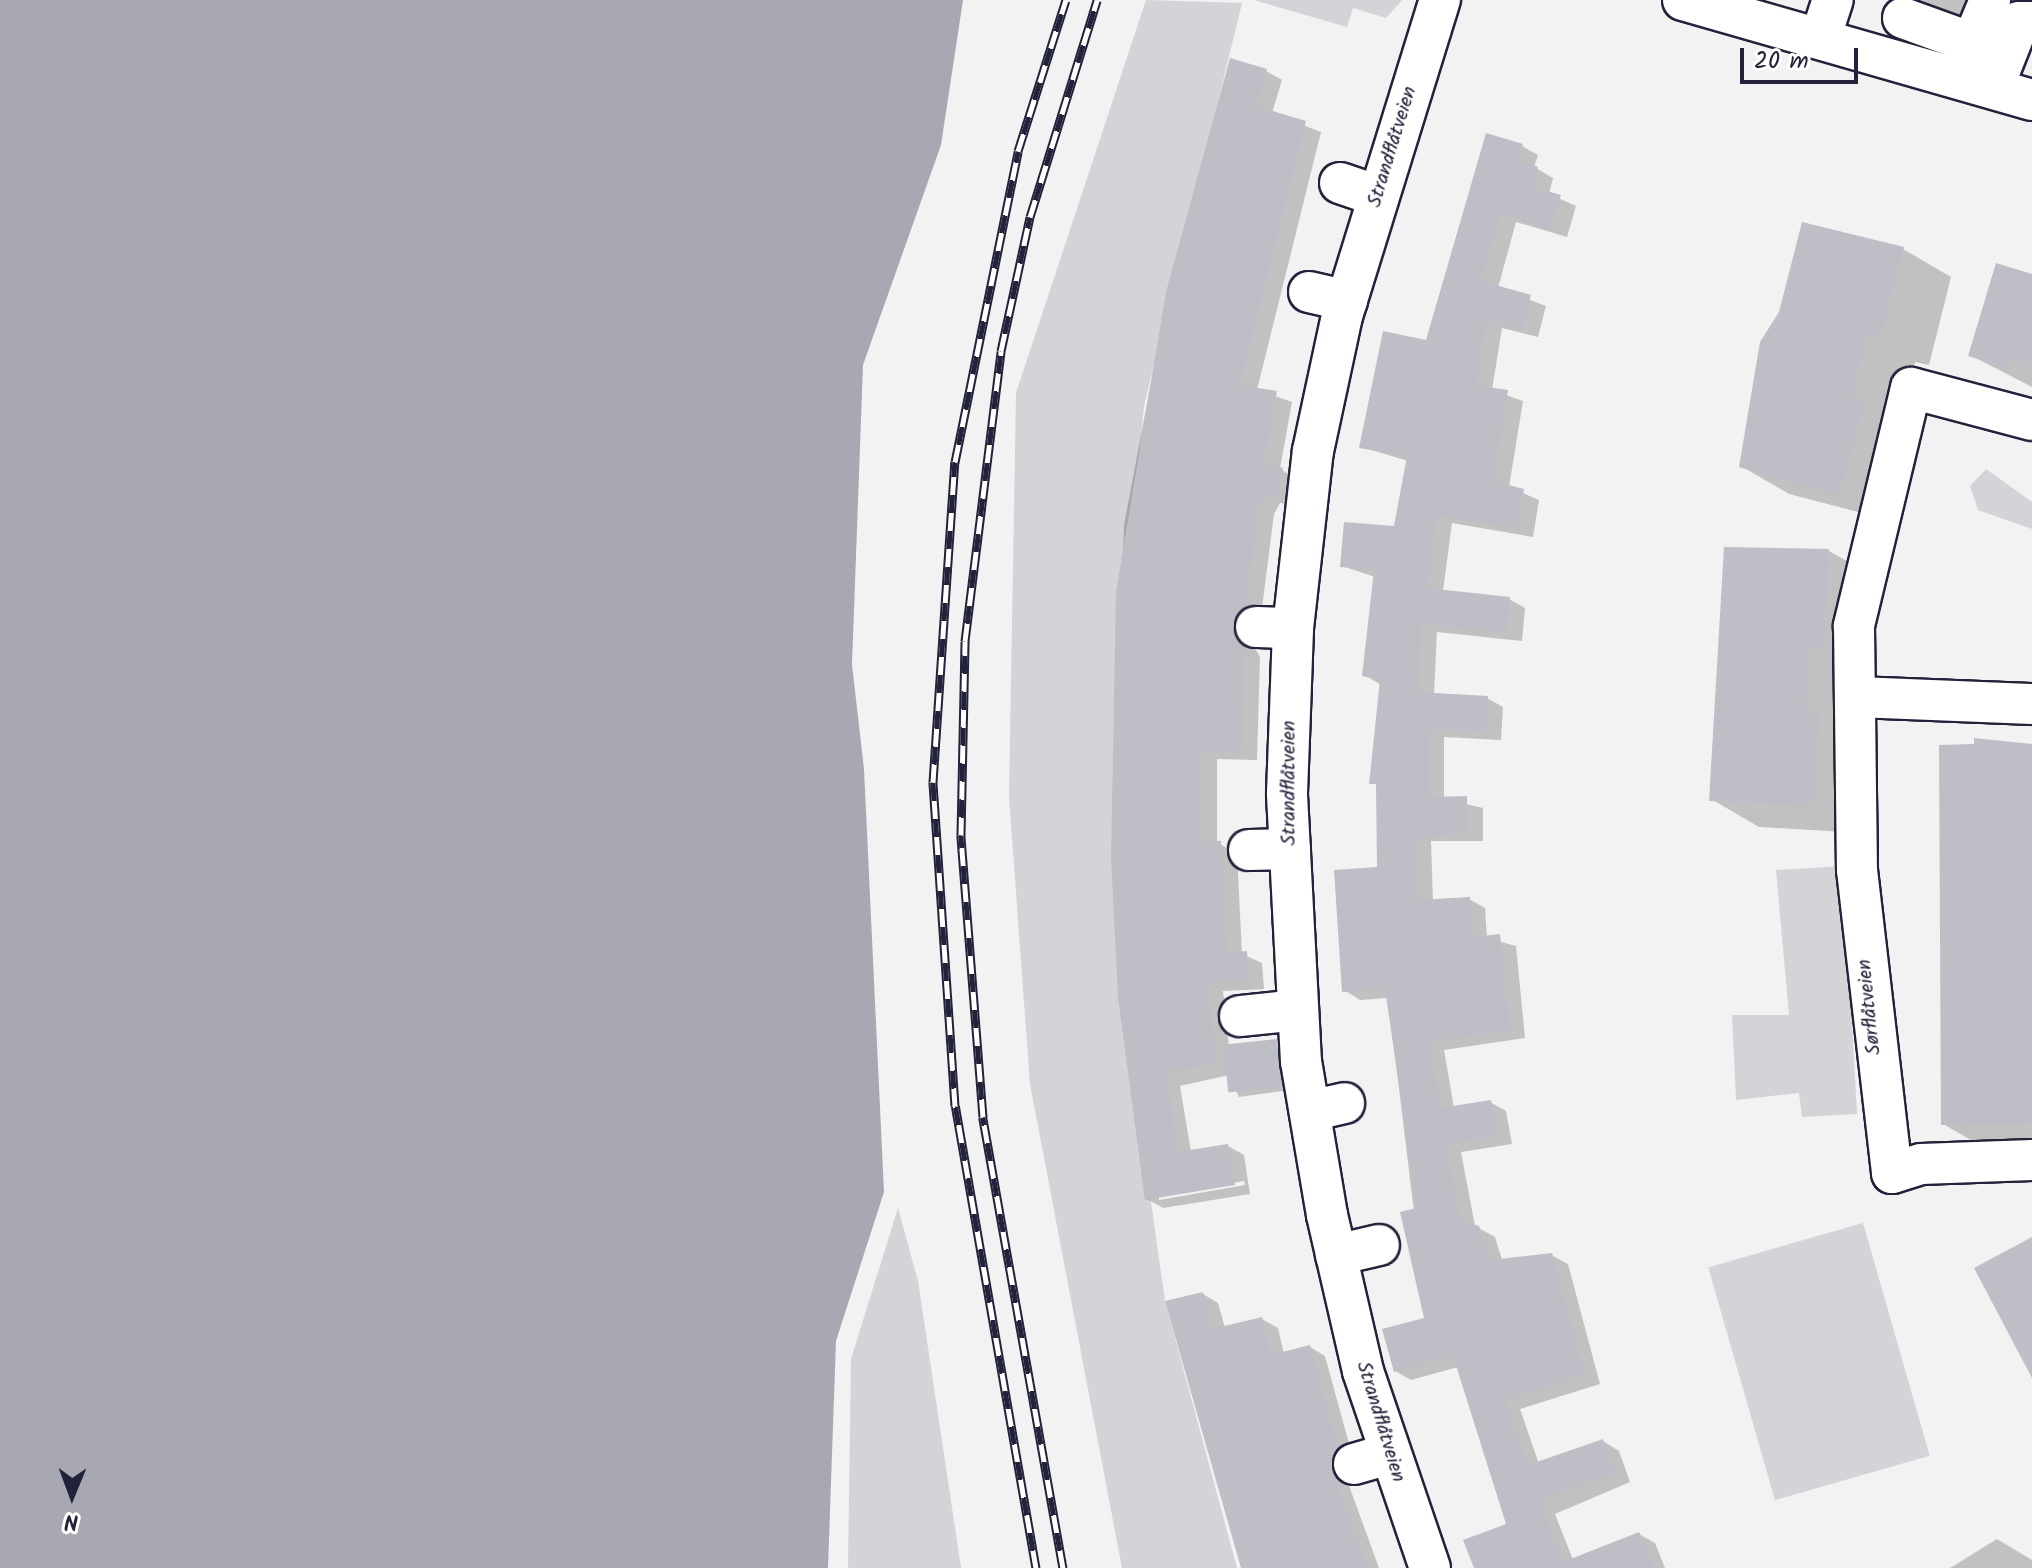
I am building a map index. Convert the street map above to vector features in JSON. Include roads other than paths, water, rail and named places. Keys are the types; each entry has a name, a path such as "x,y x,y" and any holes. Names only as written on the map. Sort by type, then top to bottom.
{"street":[{"name":"Strandflåtveien","path":"1417,1564 1393,1468 1341,1347 1336,1255 1306,1187 1327,1107 1297,976 1301,870 1289,753 1291,644 1321,410 1341,317 1417,127 1440,0"},
{"path":"1683,0 1827,18 1975,69"},
{"path":"1975,69 1990,0"},
{"path":"1903,18 1975,69 2032,100"},
{"path":"1975,69 2019,22 2032,22"},
{"path":"1340,183 1381,221"},
{"name":"Sørflåtveien","path":"2032,420 1911,388 1857,589 1857,870 1892,1173 1921,1164 2032,1160"},
{"path":"1858,697 2032,704"},
{"path":"1249,850 1301,870"},
{"path":"1240,1016 1297,976"},
{"path":"1336,1255 1379,1245"}],"railway":[{"path":"1036,1568 955,1106 933,782 955,462 1018,151 1066,0"},
{"path":"1063,1568 983,1117 961,835 965,641 1001,351 1030,217 1097,0"}]}
